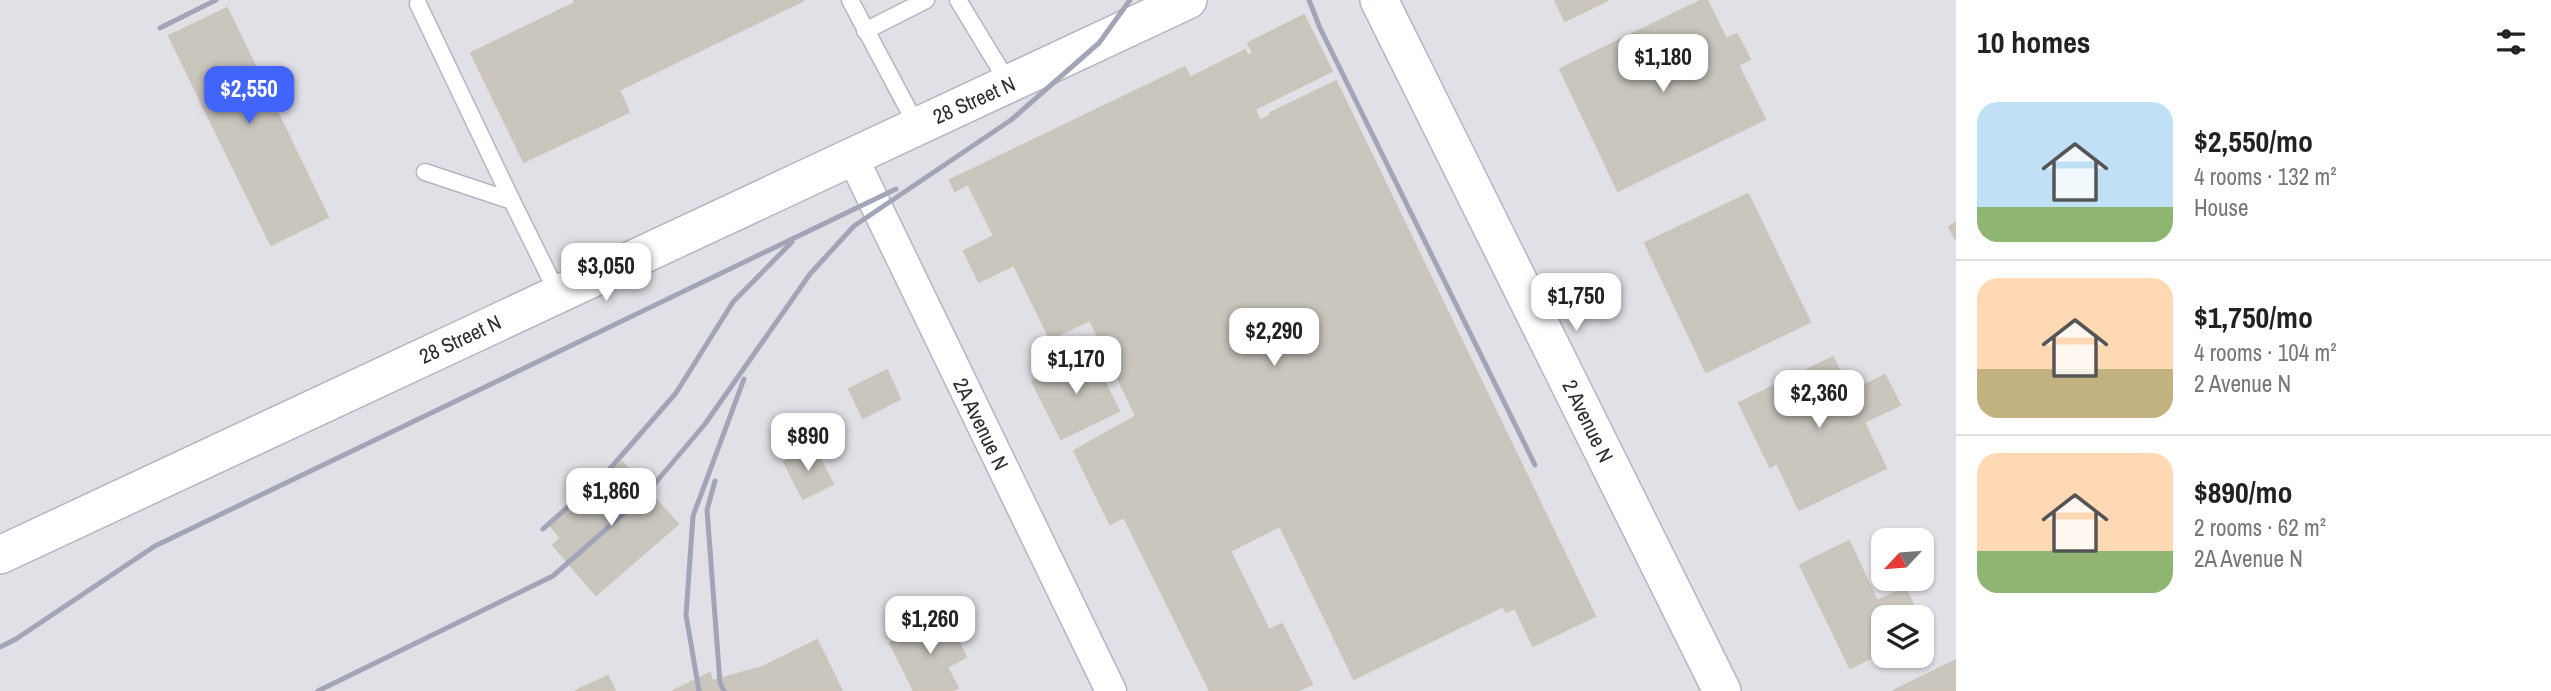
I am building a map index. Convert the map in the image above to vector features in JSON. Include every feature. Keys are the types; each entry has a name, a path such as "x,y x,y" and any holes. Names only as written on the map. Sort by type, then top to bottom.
{"street":[{"name":"28 Street N","path":"0,555 1188,0"},
{"name":"2 Avenue N","path":"1379,0 1722,691"},
{"name":"2A Avenue N","path":"852,156 1111,691"}],"lane":[{"path":"850,0 864,31 917,126"},
{"path":"864,31 926,0"},
{"path":"958,0 1009,84"},
{"path":"418,4 558,294"},
{"path":"425,172 512,201"}],"shaded area":[{"path":"0,0 1956,0 1956,691 0,691"}],"building":[{"path":"574,0 804,0 619,90 629,112 524,162 471,53 575,3"},
{"path":"1555,0 1608,0 1565,21"},
{"path":"1702,0 1707,0 1726,39 1737,34 1750,59 1738,65 1765,119 1618,191 1560,69"},
{"path":"227,8 328,217 271,245 169,36"},
{"path":"1304,15 1332,71 1255,109 1260,121 1271,115 1270,113 1336,81 1595,616 1533,646 1515,608 1506,612 1503,606 1354,679 1280,526 1230,551 1269,630 1282,624 1312,684 1297,691 1210,691 1124,517 1110,524 1074,451 1145,411 1136,416 1090,320 1050,339 1014,265 979,282 964,251 994,236 968,184 955,191 950,180 1185,67 1190,78 1245,50 1248,56 1253,53 1248,43"},
{"path":"1748,194 1810,322 1706,372 1645,243"},
{"path":"1956,223 1956,240 1949,227"},
{"path":"1090,353 1119,411 1061,439 1032,381"},
{"path":"1833,357 1849,393 1885,375 1900,405 1864,422 1886,468 1799,510 1777,463 1770,467 1739,403"},
{"path":"887,370 900,399 863,418 849,389"},
{"path":"814,447 833,484 803,499 784,462"},
{"path":"622,462 678,524 596,595 553,545 561,538 550,525"},
{"path":"1849,541 1877,601 1896,592 1907,592 1913,604 1871,605 1871,658 1850,668 1800,565"},
{"path":"946,616 966,657 947,667 958,688 950,691 914,691 890,643"},
{"path":"817,640 842,691 673,691 710,673 712,681 762,667"},
{"path":"1956,660 1956,691 1893,691"},
{"path":"608,676 615,691 575,691"}],"railway":[{"path":"160,28 216,0"},
{"path":"318,691 553,576 646,494 705,424 810,274 854,226 1011,120 1099,43 1130,0"},
{"path":"1309,0 1320,28 1535,465"},
{"path":"0,647 155,546 896,189"},
{"path":"543,529 608,471 676,393 733,302 792,242"},
{"path":"699,691 686,615 693,516 744,379"},
{"path":"715,481 707,510 720,683 724,691"}]}
